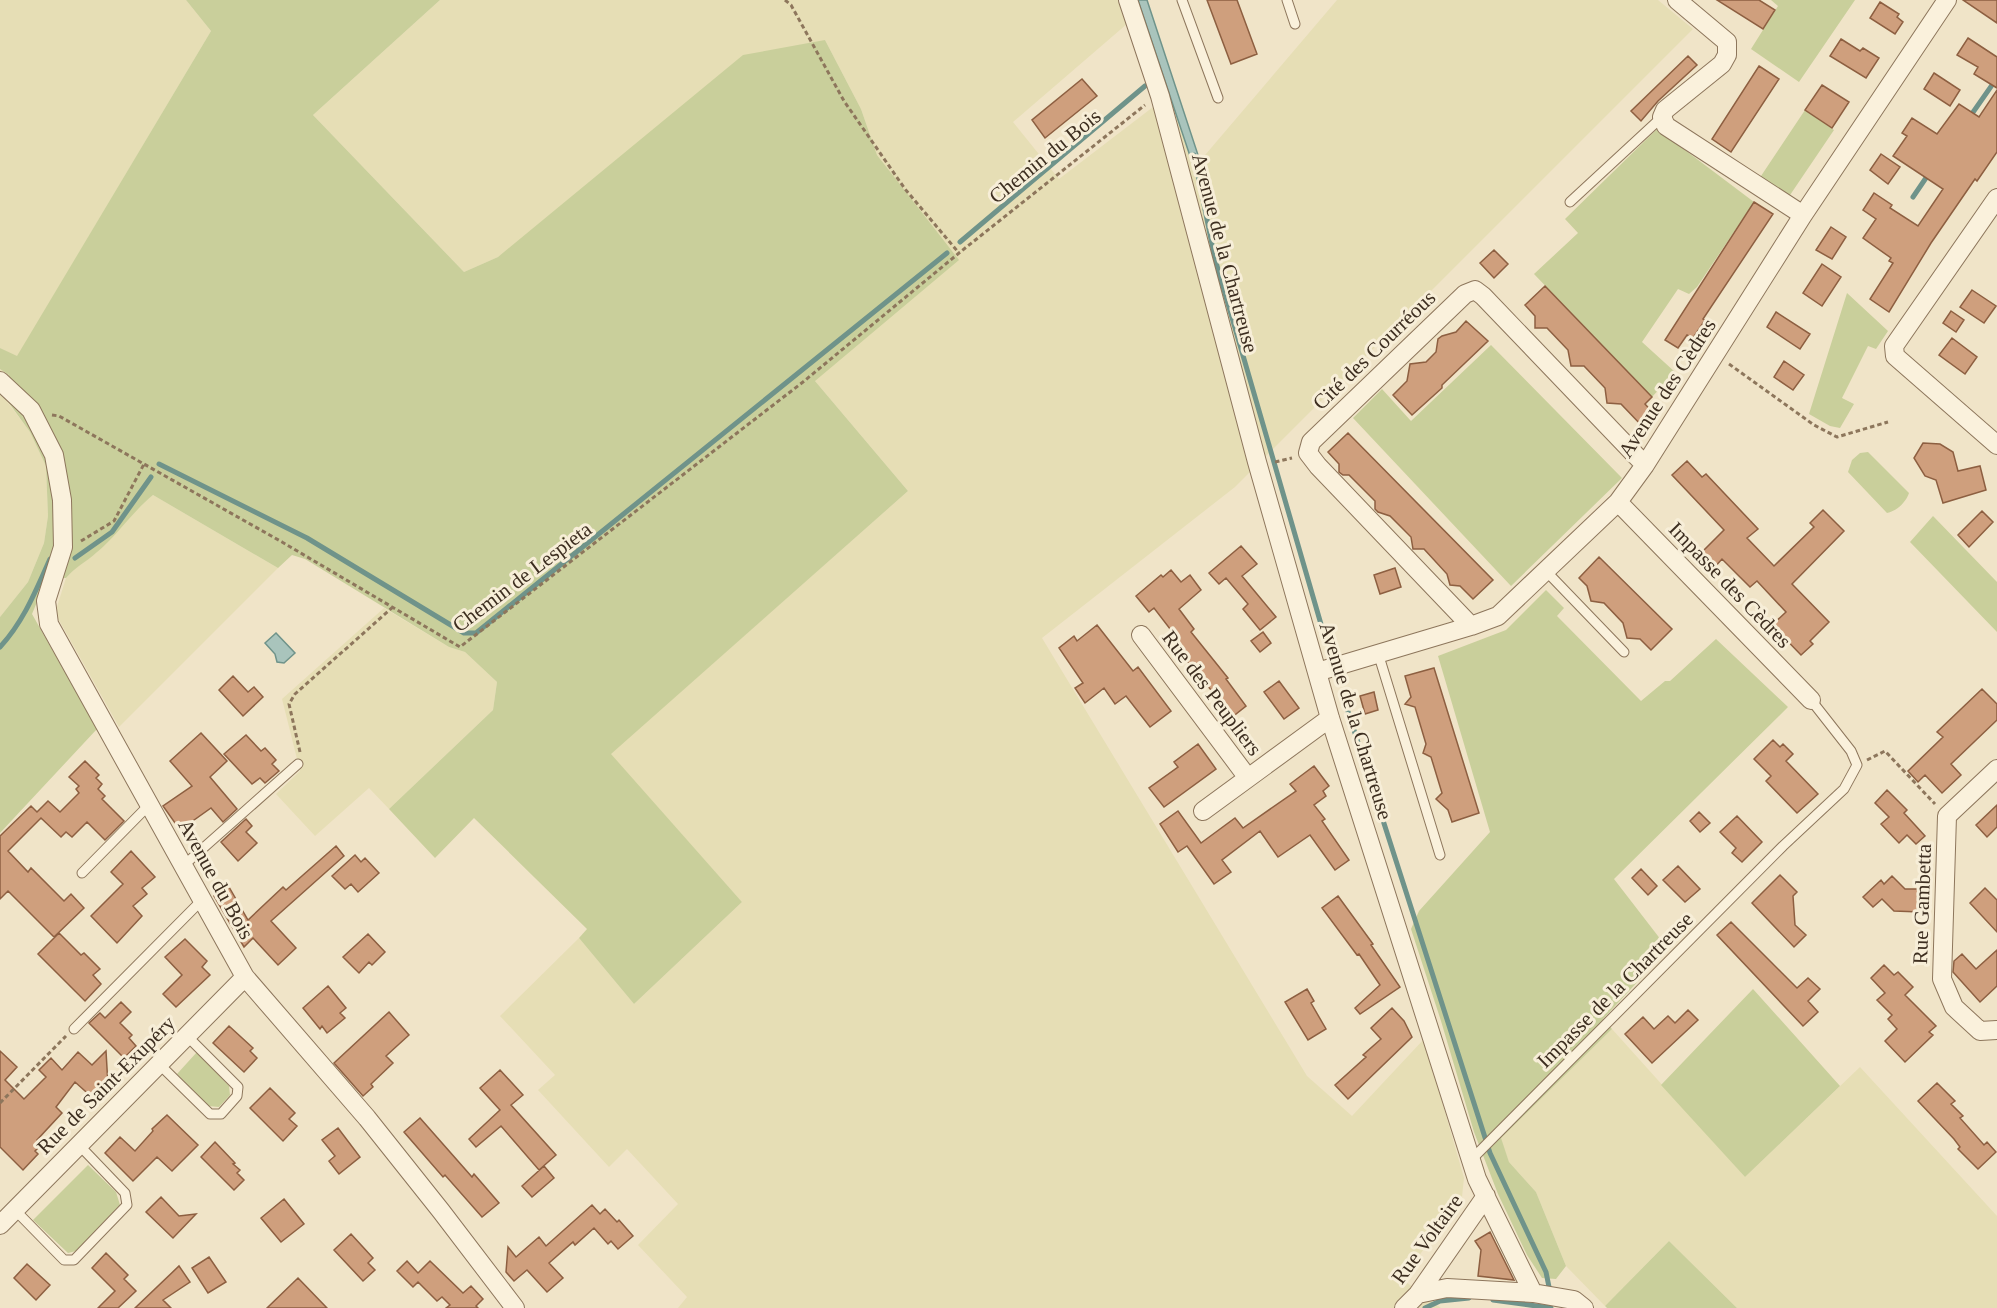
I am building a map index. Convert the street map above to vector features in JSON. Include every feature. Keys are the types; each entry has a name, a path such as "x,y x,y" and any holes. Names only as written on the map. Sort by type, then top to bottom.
{"street":[{"name":"Avenue de la Chartreuse","path":"1128,0 1160,96 1257,462 1330,718 1476,1155 1486,1196 1533,1293"},
{"path":"1677,0 1727,42 1727,55 1722,64 1665,110 1662,117 1666,126 1803,215"},
{"name":"Avenue des Cèdres","path":"1317,672 1498,616 1618,502 1645,465 1716,355 1803,215 1947,0"},
{"path":"1997,198 1894,346 1895,356 1997,445"},
{"name":"Cité des Courréous","path":"1471,626 1308,453 1311,442 1465,294 1475,290 1483,296 1645,465"},
{"path":"0,381 31,410"},
{"name":"Avenue du Bois","path":"31,410 54,455 62,500 63,548 46,601 49,624 245,977 372,1125 441,1211 511,1307"},
{"name":"Impasse des Cèdres","path":"1618,502 1811,700"},
{"name":"Rue des Peupliers","path":"1141,635 1248,778"},
{"path":"1203,811 1330,718"},
{"name":"Rue Gambetta","path":"1997,769 1947,816 1942,979 1954,1007 1980,1031 1997,1030"},
{"name":"Rue de Saint-Exupéry","path":"0,1225 245,977"},
{"name":"Rue Voltaire","path":"1404,1308 1418,1294 1486,1196"},
{"path":"1418,1294 1447,1288 1533,1293 1579,1304"}],"lane":[{"path":"1182,0 1218,98"},
{"path":"1287,0 1295,24"},
{"path":"1570,202 1662,117"},
{"path":"1545,570 1624,652"},
{"path":"1378,653 1440,855"},
{"path":"1811,700 1851,751 1857,765"},
{"path":"183,866 298,764"},
{"name":"Impasse de la Chartreuse","path":"1476,1155 1783,846 1844,789 1857,765"},
{"path":"82,873 149,805"},
{"path":"74,1029 202,900"},
{"path":"159,1064 210,1114 220,1114 237,1096 238,1087 187,1036"},
{"path":"15,1210 64,1260 74,1260 82,1252 127,1206 124,1193 79,1145"}],"path":[{"path":"785,0 791,5 844,101 905,189 959,254"},
{"name":"Chemin du Bois","path":"959,254 1148,102 1160,96"},
{"name":"Chemin de Lespieta","path":"31,410 59,416 393,606 459,647 803,382 959,254"},
{"path":"1716,355 1814,425 1837,437 1888,422"},
{"path":"63,548 82,541 114,521 144,464"},
{"path":"298,764 302,757 289,704 295,694 393,606"},
{"path":"1857,765 1885,751 1947,816"},
{"path":"0,1103 74,1029"}],"shaded area":[{"path":"0,0 186,0 211,31 17,357 0,348"},
{"path":"440,0 1138,0 1142,11 1013,122 1059,179 1170,94 1192,162 1200,161 1337,0 1658,0 1693,29 1235,487 1042,638 1307,1076 1352,1116 1424,1039 1464,1178 1462,1197 1402,1279 1441,1308 678,1308 687,1297 638,1245 678,1204 627,1149 609,1167 538,1090 555,1075 500,1016 579,938 634,1004 742,902 610,754 908,491 815,381 913,203 877,155 861,109 825,40 498,257 464,272 313,115"},
{"path":"0,369 9,375 6,400 30,432 46,466 48,516 44,543 28,582 0,617"},
{"path":"153,495 278,568 119,727 55,613 66,578 75,567 96,553 140,505"},
{"path":"384,608 449,647 465,652 497,682 493,710 389,809 369,788 315,836 276,794 300,771 282,699"},
{"path":"1612,1029 1745,1177 1860,1067 1997,1216 1997,1308 1737,1308 1669,1241 1605,1306 1566,1266 1536,1192 1509,1162 1500,1138"}],"green space":[{"path":"186,0 440,0 313,115 464,272 498,257 743,55 825,40 861,109 877,155 959,260 815,381 908,491 611,754 742,902 634,1004 579,938 587,929 474,818 435,858 389,809 493,710 497,682 465,652 449,647 305,559 292,555 278,568 153,495 104,546 66,578 47,578 32,614 97,729 0,833 0,617 28,582 44,543 48,516 46,466 30,432 6,399 9,375 0,369 0,348 17,356 211,31"},
{"path":"1771,0 1855,0 1799,82 1751,49 1778,6"},
{"path":"1805,110 1834,130 1788,198 1759,179"},
{"path":"1657,129 1754,202 1697,287 1689,294 1678,289 1642,342 1675,372 1652,397 1534,274 1578,233 1565,219"},
{"path":"1847,293 1888,331 1876,349 1868,346 1842,398 1854,404 1840,428 1830,426 1809,414"},
{"path":"1491,345 1622,478 1511,586 1353,418 1382,389 1411,421"},
{"path":"1868,452 1909,493 1901,506 1891,512 1887,513 1848,472 1852,460 1860,453"},
{"path":"1933,516 1997,582 1997,632 1910,542"},
{"path":"1546,590 1564,608 1557,616 1641,701 1665,681 1670,681 1716,639 1788,707 1614,879 1668,949 1603,1019 1612,1029 1501,1138 1509,1162 1536,1192 1566,1266 1556,1279 1542,1278 1527,1255 1498,1194 1474,1132 1411,929 1419,911 1490,832 1438,656 1506,630"},
{"path":"1753,989 1840,1086 1745,1177 1661,1085"},
{"path":"197,1052 229,1086 230,1095 219,1107 208,1106 177,1074"},
{"path":"88,1165 116,1192 120,1205 76,1251 68,1253 33,1220"},
{"path":"1669,1241 1737,1308 1607,1308 1605,1306"}],"water":[{"path":"1138,0 1147,0 1200,161 1192,162"},
{"path":"276,633 295,653 284,663 277,662 275,654 265,643"}],"building":[{"path":"1207,0 1237,0 1257,54 1231,64"},
{"path":"1717,0 1759,0 1775,10 1763,29"},
{"path":"1963,0 1997,0 1997,23"},
{"path":"1880,2 1899,14 1897,17 1903,22 1895,34 1870,18"},
{"path":"1968,38 1997,57 1997,88 1974,74 1978,67 1957,55"},
{"path":"1841,39 1860,51 1863,48 1879,58 1866,78 1830,56"},
{"path":"1688,56 1697,65 1658,101 1641,121 1631,111"},
{"path":"1759,66 1779,79 1731,152 1712,139"},
{"path":"1934,73 1960,90 1950,106 1924,89"},
{"path":"1082,79 1097,96 1045,138 1032,120"},
{"path":"1822,85 1849,102 1832,128 1805,110"},
{"path":"1997,90 1997,152 1977,181 1975,179 1931,243 1889,312 1870,299 1893,263 1889,261 1891,258 1863,238 1876,219 1863,210 1874,193 1892,205 1890,208 1918,226 1943,189 1893,156 1907,136 1902,133 1912,118 1937,134 1959,104 1979,117"},
{"path":"1881,154 1900,167 1888,184 1870,170"},
{"path":"1754,202 1773,214 1703,319 1705,320 1693,338 1687,335 1678,348 1665,340"},
{"path":"1831,227 1846,237 1832,259 1816,250"},
{"path":"1494,250 1508,264 1494,278 1480,263"},
{"path":"1822,264 1841,277 1822,306 1803,293"},
{"path":"1545,286 1652,397 1645,404 1655,415 1643,427 1621,404 1607,403 1605,388 1584,366 1571,366 1568,350 1547,328 1535,328 1535,316 1525,305"},
{"path":"1972,290 1996,306 1984,323 1960,307"},
{"path":"1951,311 1964,320 1956,332 1943,323"},
{"path":"1776,312 1810,334 1800,349 1767,327"},
{"path":"1466,321 1488,341 1412,415 1393,395 1407,381 1410,364 1426,362 1436,352 1438,339 1456,332"},
{"path":"1952,338 1977,357 1965,374 1939,355"},
{"path":"1784,361 1804,375 1793,390 1774,377"},
{"path":"1348,433 1493,580 1473,599 1460,586 1450,585 1447,574 1424,549 1413,549 1411,537 1390,516 1375,509 1375,501 1349,475 1339,472 1339,464 1328,452"},
{"path":"1923,443 1940,444 1953,452 1958,471 1980,466 1986,490 1943,503 1936,480 1925,476 1914,458"},
{"path":"1687,461 1702,477 1706,474 1758,529 1747,538 1774,566 1814,527 1810,523 1823,510 1844,531 1792,584 1829,622 1810,641 1813,644 1801,655 1772,625 1786,612 1757,581 1750,587 1722,559 1713,569 1699,555 1724,530 1672,475"},
{"path":"1982,511 1993,522 1969,547 1958,535"},
{"path":"1241,546 1257,564 1242,576 1276,617 1260,630 1243,609 1248,604 1226,578 1219,584 1209,573"},
{"path":"1599,557 1672,629 1651,650 1640,639 1627,638 1623,623 1604,603 1591,601 1587,586 1579,578"},
{"path":"1395,568 1401,587 1380,594 1374,575"},
{"path":"1171,570 1181,582 1190,575 1201,590 1179,609 1194,629 1191,632 1228,678 1226,679 1246,706 1231,718 1216,696 1168,638 1174,634 1154,608 1149,612 1136,596 1161,575 1163,577"},
{"path":"1097,625 1133,671 1138,667 1171,711 1150,727 1126,696 1115,704 1104,688 1085,703 1075,688 1083,683 1059,648 1074,636 1077,641"},
{"path":"1263,632 1271,643 1260,652 1251,641"},
{"path":"1434,668 1479,813 1452,822 1448,810 1436,799 1442,793 1431,757 1423,753 1426,744 1415,707 1405,704 1411,697 1405,676"},
{"path":"233,676 248,692 254,687 263,697 243,716 219,690"},
{"path":"1279,681 1299,708 1284,719 1264,692"},
{"path":"1982,689 1997,704 1997,720 1951,764 1961,775 1942,793 1925,775 1918,782 1908,771 1943,737 1937,732"},
{"path":"1374,692 1378,710 1365,714 1360,696"},
{"path":"201,733 227,761 210,777 237,809 223,822 211,808 180,830 163,806 192,786 170,761"},
{"path":"246,735 261,751 265,748 276,760 272,764 279,771 265,783 260,778 252,784 224,754"},
{"path":"1773,740 1780,747 1783,744 1793,754 1786,761 1818,794 1797,813 1766,781 1771,776 1754,759"},
{"path":"1198,744 1216,769 1164,807 1149,788 1178,767 1174,762"},
{"path":"85,761 99,775 96,778 102,784 98,789 105,796 102,799 124,821 105,840 87,822 72,837 66,832 61,837 41,818 8,851 28,872 31,868 64,901 71,894 84,908 54,937 8,891 0,899 0,836 31,806 37,812 48,801 60,812 79,793 76,789 79,786 69,777"},
{"path":"1314,766 1329,786 1323,791 1326,796 1314,805 1325,819 1322,821 1349,860 1335,870 1310,835 1278,857 1260,831 1222,860 1231,872 1214,884 1187,846 1178,852 1160,824 1178,811 1201,843 1235,818 1243,828 1296,791 1290,784"},
{"path":"1887,790 1907,810 1904,813 1925,836 1916,844 1907,835 1899,843 1881,824 1889,817 1875,803"},
{"path":"1997,805 1997,827 1987,837 1976,825"},
{"path":"1699,812 1710,823 1700,832 1690,821"},
{"path":"1737,816 1762,842 1742,862 1732,853 1736,848 1720,832"},
{"path":"246,819 252,826 246,832 257,843 238,861 221,842"},
{"path":"336,846 344,856 271,921 296,948 278,965 253,938 244,947 214,896 229,887 248,920 283,887 286,890"},
{"path":"131,851 155,877 142,888 147,894 133,906 142,916 117,943 91,916 123,884 111,872"},
{"path":"355,855 361,862 365,858 379,873 358,892 351,884 345,889 332,876"},
{"path":"1678,866 1700,889 1685,902 1663,880"},
{"path":"1641,869 1657,886 1648,895 1632,878"},
{"path":"1780,875 1797,892 1793,896 1795,925 1806,935 1794,947 1752,903"},
{"path":"1892,876 1905,889 1921,889 1920,912 1894,911 1882,899 1873,907 1863,897 1881,880 1884,884"},
{"path":"1985,888 1997,900 1997,932 1970,903"},
{"path":"1338,896 1373,944 1371,945 1400,987 1360,1014 1355,1008 1380,985 1359,954 1357,955 1322,908"},
{"path":"1731,922 1797,988 1808,978 1820,989 1808,1001 1818,1012 1803,1026 1717,935"},
{"path":"59,933 81,955 84,953 100,969 93,975 101,984 85,1001 38,954"},
{"path":"368,934 385,952 372,965 369,962 359,973 343,957"},
{"path":"185,939 207,961 202,967 210,975 176,1007 163,994 182,975 165,957"},
{"path":"1997,950 1997,986 1980,1002 1953,972 1954,961 1962,954 1976,969"},
{"path":"1884,965 1894,975 1898,972 1913,987 1905,995 1936,1026 1929,1032 1933,1035 1905,1062 1885,1041 1897,1029 1888,1019 1892,1015 1877,1000 1885,993 1871,978"},
{"path":"328,986 346,1008 340,1013 345,1018 327,1033 322,1026 320,1029 303,1008"},
{"path":"1307,989 1314,1001 1311,1003 1326,1029 1308,1040 1285,1002"},
{"path":"121,1002 131,1012 120,1023 132,1035 129,1038 136,1046 124,1058 89,1023 100,1013 105,1018"},
{"path":"1392,1008 1404,1021 1412,1037 1348,1099 1335,1085 1366,1057 1363,1055 1381,1039 1371,1028"},
{"path":"1688,1010 1698,1020 1652,1063 1625,1034 1643,1017 1654,1029 1668,1016 1675,1023"},
{"path":"389,1012 409,1035 386,1056 393,1063 371,1084 373,1087 363,1096 334,1063"},
{"path":"229,1026 253,1048 250,1051 257,1058 244,1072 213,1043"},
{"path":"0,1051 17,1067 5,1080 24,1099 46,1077 39,1070 51,1058 62,1070 78,1052 92,1065 106,1051 108,1085 94,1099 75,1082 56,1107 62,1113 37,1140 42,1144 35,1151 38,1154 23,1170 0,1147"},
{"path":"500,1070 523,1095 511,1105 556,1155 539,1170 501,1126 476,1147 469,1139 500,1110 480,1088"},
{"path":"1937,1083 1955,1101 1951,1104 1963,1116 1960,1118 1984,1145 1987,1142 1996,1152 1978,1169 1958,1149 1960,1147 1954,1139 1918,1101"},
{"path":"270,1088 295,1113 289,1119 297,1126 283,1141 250,1108"},
{"path":"167,1115 198,1145 172,1171 157,1157 133,1181 105,1153 120,1137 135,1151 153,1131 152,1129"},
{"path":"420,1118 472,1177 474,1174 499,1203 482,1217 404,1132"},
{"path":"338,1128 360,1157 339,1174 329,1161 335,1156 322,1140"},
{"path":"215,1142 235,1163 233,1164 240,1170 237,1173 244,1180 234,1190 201,1157"},
{"path":"544,1166 554,1178 532,1197 522,1186"},
{"path":"161,1197 179,1216 196,1214 173,1238 146,1212"},
{"path":"284,1199 304,1224 281,1242 261,1218"},
{"path":"592,1205 600,1214 605,1209 633,1236 618,1249 611,1241 608,1244 594,1228 575,1245 573,1242 549,1263 563,1278 547,1292 527,1270 514,1281 506,1272 508,1247 516,1257 539,1237 546,1246"},
{"path":"1490,1232 1514,1280 1478,1276 1481,1250 1475,1241"},
{"path":"351,1234 373,1258 368,1263 375,1270 363,1281 334,1250"},
{"path":"106,1253 128,1275 124,1279 136,1291 118,1308 98,1308 115,1291 92,1268"},
{"path":"209,1257 226,1282 208,1293 192,1268"},
{"path":"407,1261 418,1273 430,1261 463,1293 471,1286 483,1299 476,1306 478,1308 446,1308 450,1305 442,1297 437,1301 418,1282 413,1287 397,1271"},
{"path":"27,1264 50,1285 36,1300 14,1278"},
{"path":"179,1266 190,1282 163,1300 171,1308 135,1308"},
{"path":"298,1278 327,1308 267,1308"}],"waterway":[{"path":"1969,118 1997,78"},
{"path":"960,242 1145,86"},
{"path":"1194,155 1215,259 1325,638"},
{"path":"1913,197 1930,172"},
{"path":"159,464 307,538 464,633 476,633 947,253"},
{"path":"75,558 112,532 151,477"},
{"path":"0,647 23,616 50,559"},
{"path":"1344,699 1490,1153 1546,1272 1550,1292"},
{"path":"1425,1308 1440,1301 1469,1298"},
{"path":"1493,1300 1551,1308"}]}
